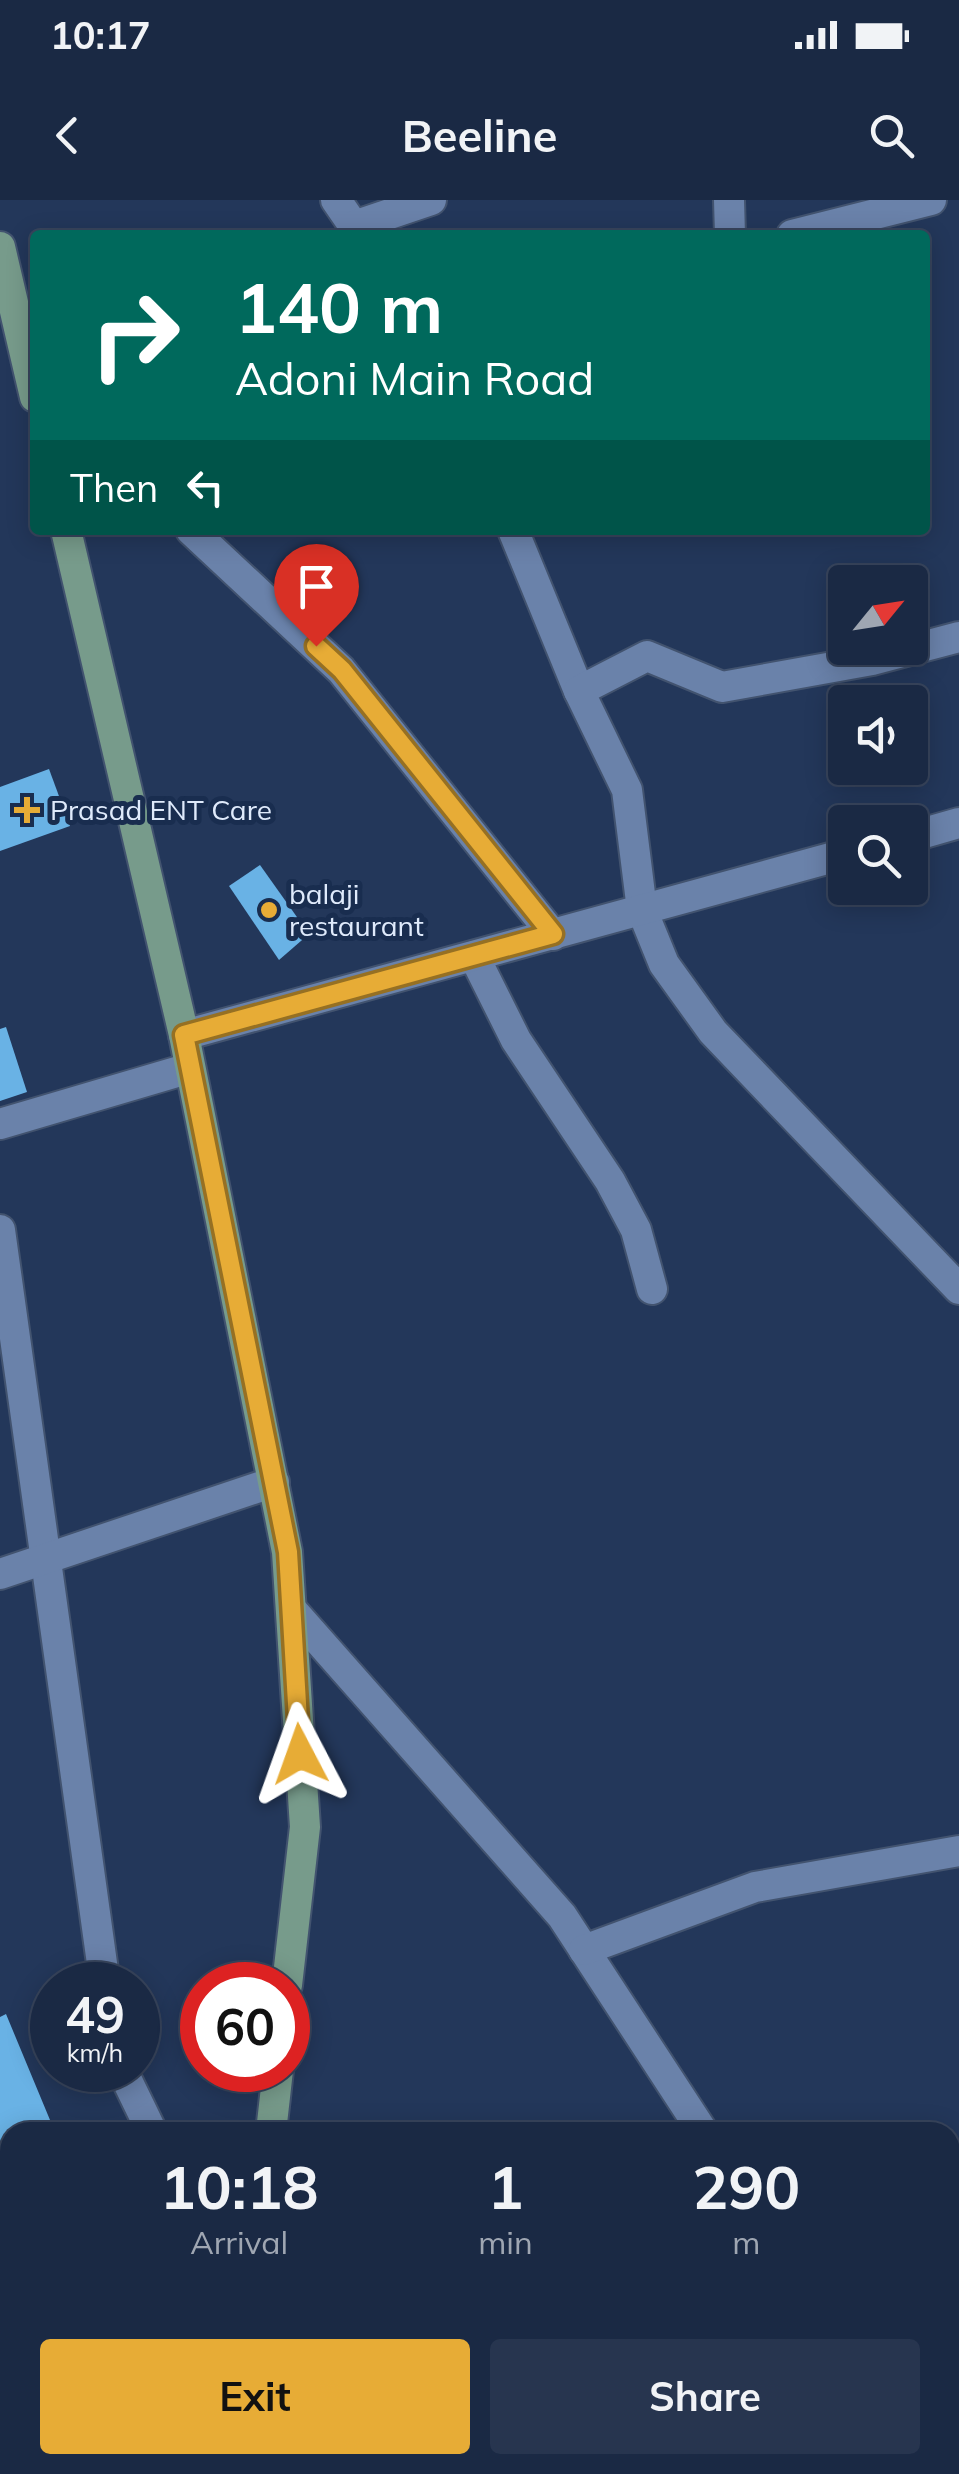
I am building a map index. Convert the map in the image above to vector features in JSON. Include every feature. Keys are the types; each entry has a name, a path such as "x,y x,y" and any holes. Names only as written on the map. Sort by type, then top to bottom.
{"main road":[{"path":"0,248 30,376"},
{"path":"67,535 184,1035 288,1552 305,1827 290,1962"},
{"path":"272,2122 276,2092"}],"street":[{"path":"336,200 357,230 431,200"},
{"path":"729,200 730,230"},
{"path":"812,230 931,200"},
{"path":"195,535 342,670 553,934"},
{"path":"515,535 579,691 627,790 642,910 664,964 713,1032 959,1289"},
{"path":"579,691 647,656 722,687 872,660 959,637"},
{"path":"928,831 959,823"},
{"path":"184,1035 828,859"},
{"path":"474,956 516,1040 610,1181 636,1230 652,1290"},
{"path":"0,1124 190,1068"},
{"path":"0,1230 102,1962"},
{"path":"0,1574 274,1482"},
{"path":"291,1610 562,1916 696,2122"},
{"path":"584,1950 755,1887 959,1851"},
{"path":"133,2092 147,2122"}],"building":[{"path":"49,769 70,826 0,851 0,787"},
{"name":"balaji restaurant","path":"260,865 309,934 279,960 229,886"},
{"path":"6,1027 27,1092 0,1101 0,1029"},
{"path":"6,2014 30,2072 30,2092 38,2092 51,2122 0,2122 0,2017"}],"place":[{"name":"Prasad ENT Care","path":"27,810"},
{"name":"balaji restaurant","path":"269,910"}],"route":[{"path":"300,1754 288,1552 184,1035 553,934 342,670 316,646"}]}
